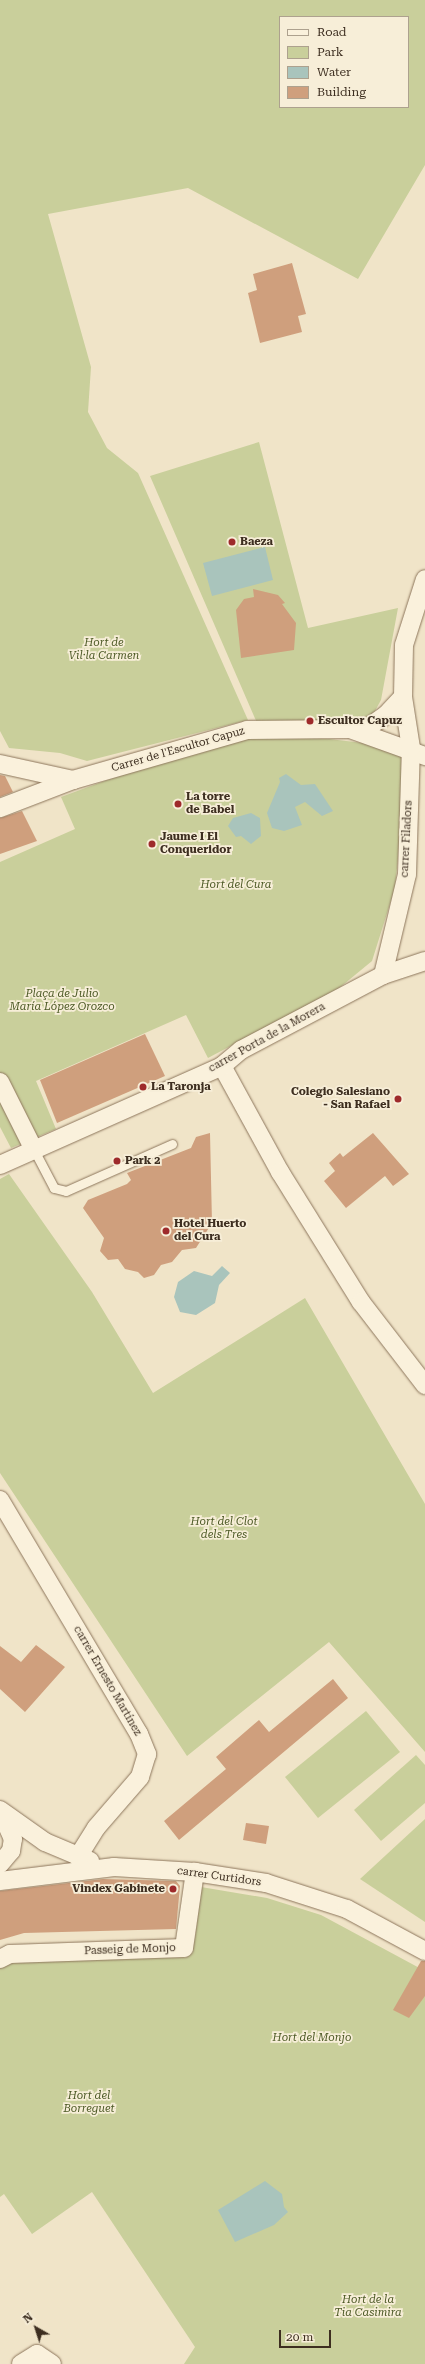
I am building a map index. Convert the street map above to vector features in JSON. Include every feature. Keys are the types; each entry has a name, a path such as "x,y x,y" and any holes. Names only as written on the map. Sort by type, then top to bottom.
{"street":[{"name":"carrer Filadors","path":"383,975 407,874 418,752 403,697 404,645 425,578"},
{"path":"350,729 370,726 386,715 403,697"},
{"name":"Carrer de l'Escultor Capuz","path":"0,764 73,780 247,730 350,729 418,752"},
{"path":"0,808 73,780"},
{"name":"carrer Porta de la Morera","path":"0,1166 33,1148 222,1066 241,1050 383,975 425,961"},
{"path":"222,1066 280,1172 361,1302 425,1385"},
{"path":"0,1082 33,1148"},
{"name":"carrer Ernesto Martínez","path":"0,1500 139,1734 147,1754 140,1777 96,1828 78,1857"},
{"path":"0,1810 45,1842 78,1857 114,1868"},
{"path":"0,1810 13,1839 11,1851 0,1864"},
{"name":"carrer Curtidors","path":"0,1880 114,1868 195,1872 266,1883 347,1909 425,1951"},
{"name":"Passeig de Monjo","path":"0,1959 10,1954 184,1948 195,1872"},
{"path":"21,2364 37,2354 52,2364"}],"lane":[{"path":"33,1148 54,1188 66,1192 172,1144"}],"green space":[{"name":"Hort de Vil·la Carmen","path":"0,0 425,0 425,165 358,279 188,188 48,214 91,367 88,412 107,448 138,473 248,720 87,761 60,753 9,748 0,731"},
{"name":"Baeza","path":"259,442 308,628 398,608 381,700 370,720 257,723 150,476"},
{"name":"Hort del Cura","path":"304,736 363,743 401,755 404,799 395,888 372,961 338,989 208,1058 186,1015 36,1081 56,1129 11,1148 0,1127 0,862 75,829 61,797 156,762 249,738"},
{"name":"Hort del Clot dels Tres","path":"9,1174 92,1292 153,1393 305,1298 425,1504 425,1752 329,1642 187,1756 0,1473 0,1179"},
{"path":"366,1711 400,1752 318,1818 285,1777"},
{"path":"416,1755 425,1765 425,1803 381,1841 354,1810"},
{"path":"425,1819 425,1922 360,1879"},
{"path":"201,1887 267,1898 321,1915 425,1971 425,2364 184,2364 195,2347 92,2192 32,2234 4,2194 0,2197 0,1966 15,1958 189,1952 195,1937"}],"water":[{"path":"265,547 273,580 212,596 203,563"},
{"path":"286,774 301,785 315,784 333,811 322,816 305,802 295,807 302,825 284,831 272,828 267,813 280,782 279,778"},
{"path":"251,813 260,818 261,836 251,844 241,836 236,837 228,826 233,818"},
{"path":"222,1266 230,1273 219,1285 215,1303 196,1315 180,1312 174,1297 178,1282 194,1271 212,1276"},
{"path":"265,2181 282,2194 284,2207 288,2212 274,2225 235,2242 218,2210"}],"building":[{"path":"292,263 306,314 298,316 302,332 260,343 248,293 257,290 253,274"},
{"path":"253,589 278,595 285,603 282,604 296,623 294,650 241,658 236,610 244,599 254,597"},
{"path":"0,775 5,776 13,792 0,797"},
{"path":"22,811 37,841 0,854 0,818"},
{"path":"145,1034 165,1076 57,1123 40,1080"},
{"path":"210,1133 212,1223 196,1248 182,1250 172,1262 161,1265 154,1275 144,1278 138,1272 125,1269 118,1259 108,1260 100,1251 104,1238 83,1208 88,1200 127,1184 131,1180 127,1173 191,1148 196,1137"},
{"path":"373,1133 409,1174 393,1186 385,1176 346,1208 324,1181 335,1171 329,1163 340,1153 343,1157"},
{"path":"36,1645 65,1667 25,1712 0,1689 0,1646 21,1662"},
{"path":"333,1679 348,1698 179,1840 164,1821 226,1769 216,1757 259,1720 269,1732"},
{"path":"246,1823 269,1826 266,1844 243,1840"},
{"path":"103,1879 176,1881 180,1886 176,1929 24,1933 0,1940 0,1891"},
{"path":"421,1961 425,1961 425,1996 409,2018 393,2010"}],"place":[{"name":"Baeza","path":"232,542"},
{"name":"Escultor Capuz","path":"310,721"},
{"name":"La torre de Babel","path":"178,804"},
{"name":"Jaume I El Conqueridor","path":"152,844"},
{"name":"La Taronja","path":"143,1087"},
{"name":"Colegio Salesiano - San Rafael","path":"398,1099"},
{"name":"Park 2","path":"117,1161"},
{"name":"Hotel Huerto del Cura","path":"166,1231"},
{"name":"Vindex Gabinete","path":"173,1889"}],"park label":[{"name":"Plaça de Julio María López Orozco","path":"62,1001"},
{"name":"Hort del Monjo","path":"312,2038"},
{"name":"Hort del Borreguet","path":"89,2103"},
{"name":"Hort de la Tia Casimira","path":"368,2307"}]}
